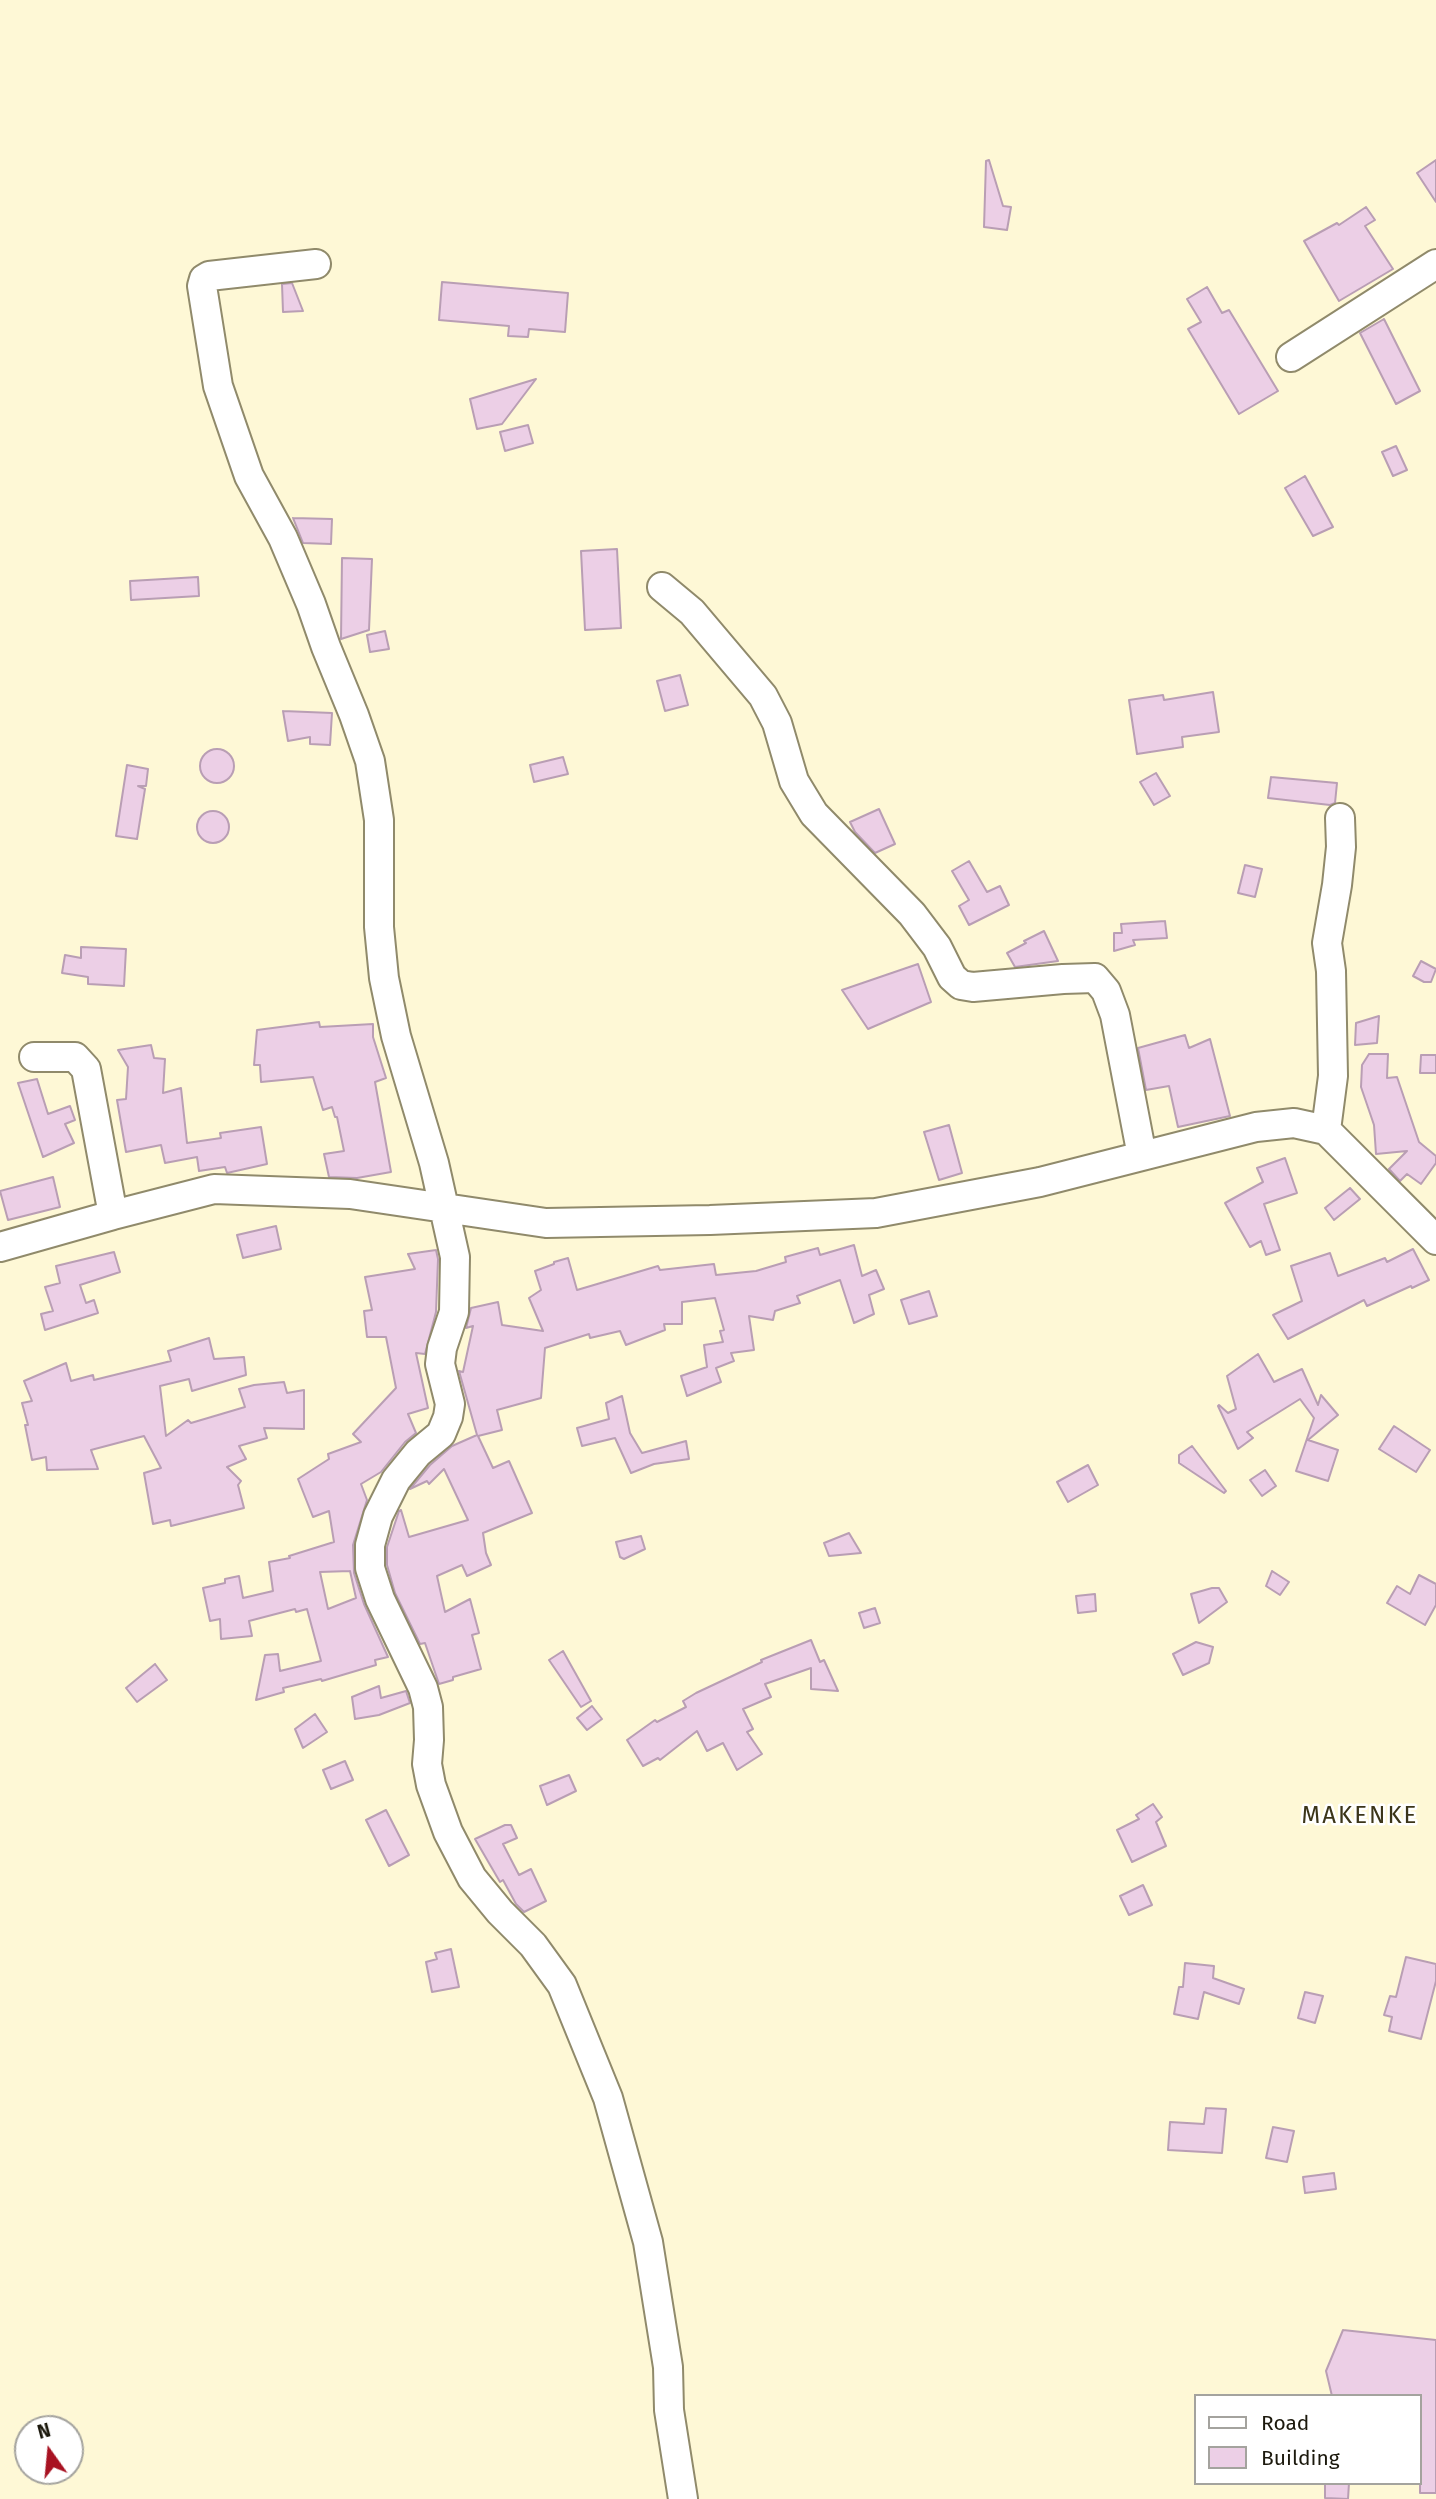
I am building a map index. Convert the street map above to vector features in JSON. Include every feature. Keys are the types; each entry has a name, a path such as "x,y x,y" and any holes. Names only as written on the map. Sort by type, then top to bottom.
{"street":[{"path":"316,264 209,276 204,279 202,286 218,386 249,476 283,538 355,715 370,761 379,820 379,927 384,978 396,1036 435,1163 455,1257 454,1312 442,1348 440,1364 450,1404 448,1418 441,1434 418,1453 396,1480 378,1516 370,1545 370,1568 380,1599 423,1688 428,1707 427,1763 431,1785 448,1832 472,1878 500,1912 533,1945 562,1984 608,2098 648,2242 668,2367 669,2410 683,2499"},
{"path":"1291,357 1436,264"},
{"path":"662,587 692,612 763,696 777,723 794,781 814,814 912,914 937,947 952,976 961,985 973,987 1095,978 1106,991 1115,1015 1142,1156"},
{"path":"1326,1130 1333,1076 1331,971 1327,943 1341,847 1340,818"},
{"path":"34,1057 75,1057 86,1069 113,1215"},
{"path":"0,1247 214,1189 350,1194 546,1223 876,1213 1040,1182 1256,1127 1294,1124 1326,1130 1436,1240"}],"building":[{"path":"989,160 1003,206 1011,207 1007,230 984,227 986,161"},
{"path":"1436,160 1436,202 1417,173"},
{"path":"1366,207 1375,220 1365,226 1393,269 1339,301 1304,241 1337,223 1339,225"},
{"path":"442,282 568,293 565,332 529,329 528,337 508,336 509,326 439,320"},
{"path":"292,283 303,311 283,312 282,284"},
{"path":"1207,287 1222,313 1229,310 1278,391 1239,414 1188,329 1201,322 1187,299"},
{"path":"1384,319 1420,391 1396,404 1360,333"},
{"path":"536,379 502,424 477,429 470,399"},
{"path":"528,425 533,443 505,451 500,432"},
{"path":"1396,446 1407,470 1393,476 1382,452"},
{"path":"1305,476 1333,527 1313,536 1285,488"},
{"path":"293,518 332,519 331,544 303,543"},
{"path":"617,549 621,628 585,630 581,551"},
{"path":"342,558 372,559 369,630 341,639"},
{"path":"198,577 199,596 131,600 130,581"},
{"path":"385,631 389,649 370,652 367,635"},
{"path":"680,675 688,705 665,711 657,681"},
{"path":"1213,692 1219,732 1182,737 1183,747 1137,754 1129,700 1163,695 1164,700"},
{"path":"283,711 332,713 330,745 310,744 310,737 288,741"},
{"path":"217,749 229,754 234,766 229,778 217,783 205,778 200,766 205,754"},
{"path":"563,757 568,774 534,782 530,765"},
{"path":"127,765 148,769 146,786 138,786 145,789 137,839 116,836"},
{"path":"1156,773 1170,796 1154,805 1140,782"},
{"path":"1271,777 1337,783 1335,803 1330,805 1268,798"},
{"path":"879,809 895,844 875,853 855,832 850,822"},
{"path":"213,811 224,816 229,827 224,838 213,843 202,838 197,827 202,816"},
{"path":"969,861 987,892 1000,886 1009,905 969,925 959,906 969,900 952,871"},
{"path":"1245,865 1262,869 1255,897 1238,893"},
{"path":"1165,921 1167,938 1133,940 1135,945 1114,951 1114,933 1122,933 1121,924"},
{"path":"1044,931 1058,961 1015,967 1007,953"},
{"path":"81,947 126,949 124,986 88,984 88,977 62,973 65,955 81,958"},
{"path":"1421,961 1436,969 1431,982 1424,982 1413,976"},
{"path":"918,964 931,1002 868,1029 842,990"},
{"path":"1379,1016 1377,1043 1355,1045 1356,1023"},
{"path":"319,1022 320,1027 373,1024 373,1037 386,1078 375,1082 391,1172 357,1178 329,1177 324,1154 344,1151 337,1117 332,1107 323,1110 313,1077 261,1082 260,1065 254,1065 257,1030"},
{"path":"1185,1035 1189,1048 1210,1039 1230,1116 1178,1127 1169,1086 1146,1090 1138,1048"},
{"path":"151,1045 154,1058 165,1059 163,1093 181,1088 187,1143 221,1138 220,1133 261,1127 267,1164 227,1173 225,1167 199,1171 197,1157 165,1163 161,1145 126,1152 117,1100 126,1099 128,1067 118,1050"},
{"path":"1369,1054 1388,1054 1387,1078 1397,1077 1419,1142 1436,1156 1436,1163 1421,1184 1407,1174 1400,1181 1389,1169 1407,1151 1376,1154 1374,1125 1361,1087 1362,1065"},
{"path":"1421,1055 1436,1055 1436,1073 1420,1073"},
{"path":"37,1079 48,1114 70,1106 75,1120 65,1124 74,1143 43,1157 18,1083"},
{"path":"949,1125 962,1173 939,1180 924,1132"},
{"path":"1285,1158 1297,1193 1264,1204 1280,1250 1266,1255 1261,1241 1250,1247 1225,1203 1263,1182 1257,1168"},
{"path":"53,1177 60,1207 8,1220 0,1191"},
{"path":"1350,1188 1360,1199 1334,1220 1325,1208"},
{"path":"276,1226 281,1249 243,1258 237,1235"},
{"path":"854,1245 862,1276 876,1270 884,1289 869,1295 874,1314 854,1323 840,1280 797,1296 800,1303 775,1311 773,1320 749,1316 754,1350 731,1353 734,1361 716,1368 721,1382 687,1396 681,1376 707,1367 704,1345 723,1342 720,1331 724,1330 715,1298 682,1302 682,1324 664,1324 665,1330 626,1345 620,1331 590,1338 589,1334 545,1348 541,1398 497,1410 502,1430 478,1436 493,1468 509,1461 532,1513 483,1533 491,1565 467,1576 462,1565 437,1576 445,1612 470,1599 479,1633 472,1635 481,1669 439,1684 425,1643 420,1644 395,1593 387,1565 387,1547 401,1510 409,1537 468,1520 444,1469 429,1484 427,1481 410,1489 430,1465 452,1446 477,1435 459,1371 463,1372 473,1326 466,1328 471,1308 498,1302 502,1325 543,1331 529,1298 541,1290 535,1271 568,1258 577,1290 658,1266 660,1270 714,1264 716,1275 756,1271 786,1262 785,1257 818,1248 820,1255"},
{"path":"1413,1249 1429,1280 1367,1306 1364,1300 1288,1339 1273,1315 1302,1301 1291,1266 1330,1253 1338,1276 1385,1258 1387,1262"},
{"path":"436,1250 438,1259 436,1312 425,1354 416,1353 428,1408 408,1414 416,1433 405,1442 381,1472 361,1484 367,1500 353,1545 354,1573 364,1604 388,1657 375,1660 376,1665 322,1681 321,1679 283,1688 284,1692 256,1700 265,1655 278,1654 280,1671 321,1661 307,1609 296,1612 295,1609 249,1621 252,1636 221,1639 220,1619 210,1621 203,1588 225,1583 225,1579 239,1576 243,1598 273,1591 269,1562 290,1558 289,1556 334,1542 329,1511 313,1517 298,1479 329,1459 328,1454 361,1442 353,1434 396,1388 386,1337 367,1337 364,1311 372,1310 365,1277 415,1269 408,1254","holes":["350,1571 356,1598 328,1609 320,1572"]},
{"path":"114,1252 120,1272 80,1285 86,1303 94,1300 98,1313 45,1330 41,1314 53,1311 45,1287 60,1283 56,1266"},
{"path":"929,1291 937,1316 909,1324 901,1300"},
{"path":"209,1338 214,1359 244,1357 246,1375 192,1391 189,1379 160,1386 166,1436 188,1420 191,1423 245,1407 239,1389 284,1382 287,1393 304,1390 304,1429 264,1428 267,1438 239,1446 246,1459 227,1467 241,1481 238,1485 244,1508 171,1526 170,1520 153,1524 144,1473 161,1468 144,1436 91,1450 98,1469 47,1470 46,1457 32,1460 25,1425 28,1425 22,1403 32,1401 24,1381 66,1363 71,1381 93,1375 94,1380 171,1361 168,1351"},
{"path":"1258,1354 1274,1382 1302,1369 1318,1405 1321,1395 1338,1415 1308,1440 1338,1450 1328,1481 1296,1471 1314,1418 1300,1399 1247,1432 1253,1438 1238,1449 1218,1406 1228,1413 1236,1409 1227,1376"},
{"path":"622,1396 630,1433 642,1453 686,1441 689,1459 654,1464 631,1473 615,1438 582,1446 577,1428 609,1419 606,1403"},
{"path":"1394,1426 1430,1450 1416,1472 1379,1449"},
{"path":"1192,1446 1226,1491 1224,1493 1179,1463 1179,1455"},
{"path":"1088,1465 1098,1485 1068,1502 1057,1482"},
{"path":"1265,1470 1276,1486 1262,1496 1250,1480"},
{"path":"849,1533 861,1553 829,1556 824,1543"},
{"path":"641,1536 645,1549 624,1559 620,1557 616,1542"},
{"path":"1272,1571 1289,1582 1280,1595 1266,1586"},
{"path":"1419,1575 1436,1584 1436,1605 1425,1625 1387,1603 1397,1586 1410,1594"},
{"path":"1219,1588 1227,1602 1199,1623 1191,1594"},
{"path":"1095,1594 1096,1611 1078,1613 1076,1596"},
{"path":"875,1608 880,1623 864,1628 859,1613"},
{"path":"811,1640 820,1662 824,1660 838,1691 811,1689 811,1668 765,1684 771,1697 743,1709 753,1729 747,1732 762,1754 737,1770 723,1743 707,1751 697,1731 660,1760 658,1758 643,1766 627,1740 655,1720 657,1722 686,1707 683,1701 696,1693 762,1662 761,1660"},
{"path":"1196,1642 1213,1647 1209,1663 1183,1675 1173,1654"},
{"path":"563,1651 591,1701 581,1707 549,1660"},
{"path":"155,1664 167,1680 137,1702 126,1688"},
{"path":"379,1686 381,1698 406,1691 410,1703 379,1715 355,1719 352,1697"},
{"path":"592,1706 602,1719 587,1730 577,1718"},
{"path":"315,1714 327,1732 303,1748 295,1729"},
{"path":"345,1761 353,1780 331,1789 323,1770"},
{"path":"569,1775 576,1791 547,1805 540,1786"},
{"path":"1153,1804 1162,1817 1156,1822 1166,1846 1132,1862 1117,1830 1139,1819 1136,1815"},
{"path":"386,1810 409,1855 389,1866 366,1820"},
{"path":"505,1825 511,1825 517,1838 503,1844 519,1875 531,1869 546,1901 524,1912 516,1904 503,1880 500,1882 475,1839"},
{"path":"1143,1885 1152,1905 1129,1915 1120,1896"},
{"path":"451,1949 459,1987 432,1992 426,1962 437,1959 435,1953"},
{"path":"1406,1957 1436,1964 1436,1981 1421,2039 1389,2031 1392,2017 1384,2015 1390,1996 1396,1997"},
{"path":"1185,1963 1214,1966 1213,1978 1244,1989 1239,2004 1204,1992 1198,2019 1174,2014 1179,1987 1183,1987"},
{"path":"1305,1992 1323,1996 1315,2023 1298,2018"},
{"path":"1206,2108 1226,2109 1222,2153 1168,2150 1170,2122 1204,2124"},
{"path":"1273,2127 1294,2131 1287,2162 1266,2158"},
{"path":"1334,2173 1336,2189 1305,2193 1303,2177"},
{"path":"1343,2330 1436,2340 1436,2493 1420,2493 1422,2394 1332,2394 1326,2371"},
{"path":"1325,2485 1349,2485 1348,2499 1325,2498"}],"district":[{"name":"MAKENKE","path":"1360,1816"}]}
